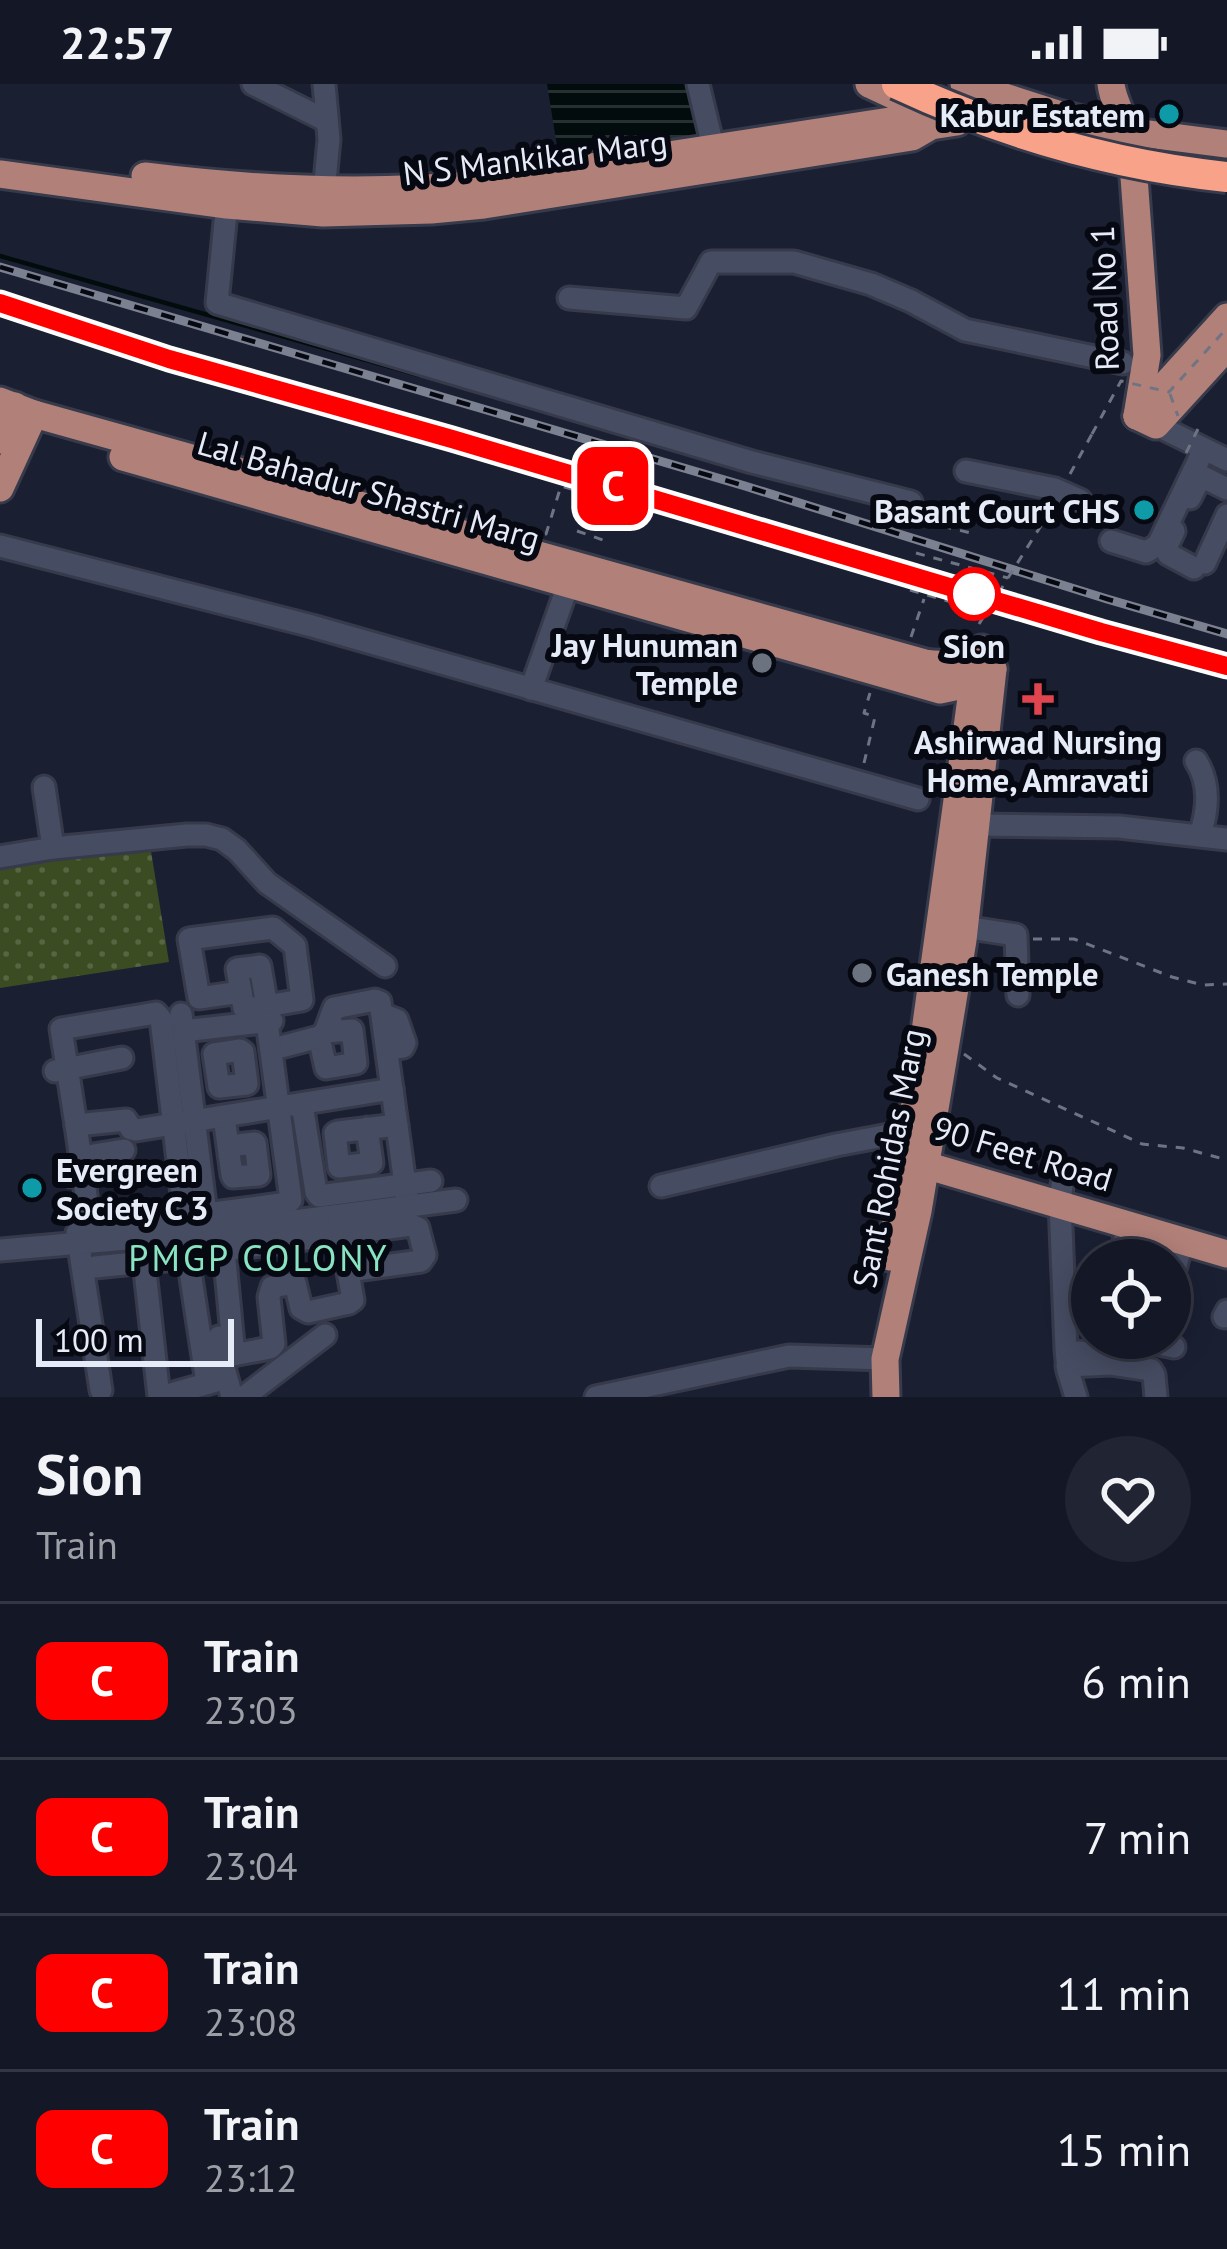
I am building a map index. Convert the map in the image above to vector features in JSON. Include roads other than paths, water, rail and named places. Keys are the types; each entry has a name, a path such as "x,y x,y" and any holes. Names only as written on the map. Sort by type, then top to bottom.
{"highway":[{"path":"920,106 950,100 1130,156 1227,173"}],"main road":[{"path":"869,84 1046,152 1134,177 1227,190"},
{"path":"1111,84 1124,123"},
{"path":"1124,123 1128,84"},
{"path":"920,106 973,86 1227,144"},
{"name":"N S Mankikar Marg","path":"0,156 18,171 323,202 388,201 482,194 716,158 912,137 920,106"},
{"name":"Road No 1","path":"1134,177 1147,355 1158,419"},
{"path":"1158,419 1227,317"},
{"path":"1158,419 1227,347"},
{"path":"0,488 12,419"},
{"name":"Lal Bahadur Shastri Marg","path":"12,419 471,537 568,585 929,688 954,688 978,657"},
{"name":"Lal Bahadur Shastri Marg","path":"12,419 513,559 925,663 978,657"},
{"name":"Sant Rohidas Marg","path":"874,1397 879,1358 918,1210 917,1150 976,825 978,657"},
{"name":"Sant Rohidas Marg","path":"958,913 978,657"},
{"name":"Sant Rohidas Marg","path":"917,1150 948,1043 941,1003"},
{"name":"90 Feet Road","path":"917,1150 1211,1240"},
{"name":"90 Feet Road","path":"1061,1194 1131,1224 1211,1240"},
{"name":"Sant Rohidas Marg","path":"879,1358 886,1397"}],"street":[{"path":"254,84 327,121"},
{"path":"323,202 329,139 324,84"},
{"path":"698,84 716,158"},
{"path":"228,194 217,303 752,462 911,502"},
{"path":"569,298 686,308 711,262 794,262 872,284 964,331 1123,363"},
{"path":"1158,419 1205,449"},
{"path":"1205,449 1201,476 1166,548 1168,554 1199,566 1227,515"},
{"path":"1111,541 1146,551 1158,545 1205,449"},
{"path":"966,471 1055,489 1080,500"},
{"path":"1201,476 1227,490"},
{"path":"0,546 312,626 919,799"},
{"path":"532,688 568,585"},
{"path":"1200,835 1210,770"},
{"path":"44,787 53,848"},
{"path":"976,825 1119,827 1227,839"},
{"path":"0,856 187,835 222,838 267,883 385,966"},
{"path":"958,913 1015,935 1018,995"},
{"path":"184,1123 182,1023 272,1014 303,998 295,946 278,929 189,939 199,998 241,992"},
{"path":"272,1014 246,1009 238,969 260,966 281,1046 281,1083"},
{"path":"281,1046 322,1035 331,1012 340,1005 380,1002 407,1195"},
{"path":"225,1374 197,1224 184,1123 161,1018 156,1013 62,1028 61,1070 93,1226 197,1224 308,1218 419,1230 422,1261 348,1271"},
{"path":"272,1014 308,1218"},
{"path":"47,1019 76,1125 105,1393"},
{"path":"228,1146 237,1086 232,1051"},
{"path":"61,1070 122,1058"},
{"path":"76,1125 126,1120 134,1130 232,1115 292,1116 392,1089"},
{"path":"367,1128 397,1125"},
{"path":"661,1186 836,1144 917,1150"},
{"path":"78,1169 121,1160"},
{"path":"301,1179 319,1196 456,1200"},
{"path":"0,1250 197,1224 288,1203 301,1179"},
{"path":"225,1374 224,1250 340,1224 431,1181"},
{"path":"1061,1194 1068,1249 1067,1358 1076,1397"},
{"path":"144,1262 159,1397 225,1374 274,1344 272,1287 295,1283 301,1308 308,1312 349,1303 340,1224"},
{"path":"1127,1239 1131,1224"},
{"path":"86,1242 95,1268 105,1393"},
{"path":"95,1268 188,1258 225,1374"},
{"path":"244,1397 325,1335"},
{"path":"596,1397 789,1356 879,1358"},
{"path":"1067,1358 1071,1358"},
{"path":"1067,1358 1150,1370 1156,1397"}],"waterway":[{"path":"0,256 419,375"}],"railway":[{"path":"0,267 745,486 1227,634"},
{"path":"0,303 168,359 1227,666"}],"train":[{"name":"C","path":"0,303 169,359 1227,666"}],"place":[{"name":"Kabur Estatem","path":"1169,114"},
{"name":"Basant Court CHS","path":"1144,510"},
{"name":"Sion","path":"974,594"},
{"name":"Jay Hunuman Temple","path":"762,663"},
{"name":"Ashirwad Nursing Home, Amravati","path":"1038,699"},
{"name":"Ganesh Temple","path":"862,973"},
{"name":"Evergreen Society C 3","path":"32,1188"}],"district":[{"name":"PMGP COLONY","path":"259,1257"}]}
